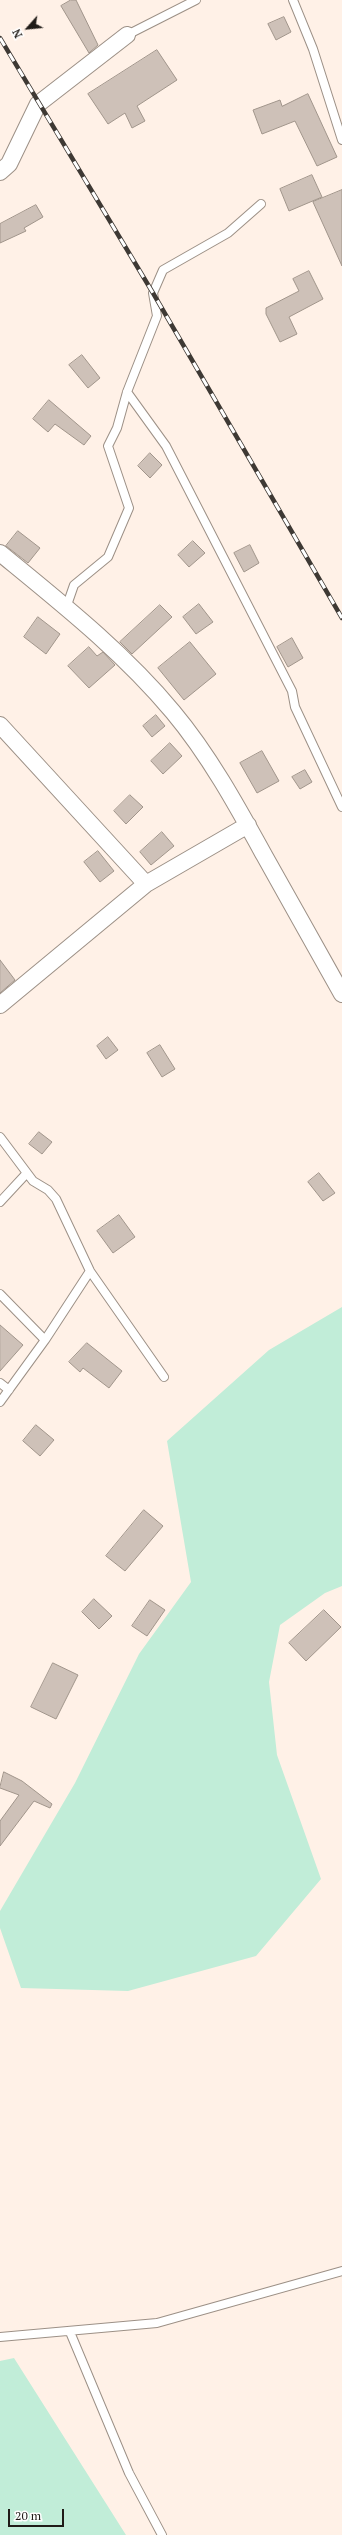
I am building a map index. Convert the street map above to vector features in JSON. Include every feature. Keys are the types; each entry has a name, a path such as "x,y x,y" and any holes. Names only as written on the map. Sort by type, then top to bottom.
{"street":[{"path":"0,172 9,164 38,104 127,34"},
{"path":"0,553 96,633 147,682 174,713 204,753 248,825 342,994"},
{"path":"0,725 146,884"},
{"path":"0,1006 146,884 248,825"}],"lane":[{"path":"127,34 196,0"},
{"path":"293,0 313,48 342,140"},
{"path":"66,608 74,585 108,557 129,508 108,446 117,428 127,392 157,316 153,293 163,270 228,233 261,204"},
{"path":"127,392 166,446 222,552 292,691 295,707 342,807"},
{"path":"0,1137 32,1181 48,1190 56,1199 90,1271 164,1377"},
{"path":"0,1202 26,1174"},
{"path":"0,1402 45,1340 90,1271"},
{"path":"0,1294 45,1340"},
{"path":"0,1383 9,1390"},
{"path":"0,2337 70,2332 157,2323 342,2272"},
{"path":"70,2332 129,2473 162,2535"}],"green space":[{"path":"342,1307 342,1586 325,1593 280,1625 269,1682 277,1755 321,1879 256,1956 128,1991 21,1988 0,1928 0,1911 75,1783 139,1654 191,1582 167,1441 269,1350"},
{"path":"14,2358 126,2535 0,2535 0,2361"}],"building":[{"path":"71,0 76,0 98,45 89,53 61,6"},
{"path":"284,17 291,32 276,40 268,24"},
{"path":"157,50 177,80 137,106 145,121 132,128 125,113 108,124 88,94"},
{"path":"308,94 337,157 317,166 295,121 262,134 253,110 280,100 282,106"},
{"path":"312,175 322,197 289,211 280,189"},
{"path":"342,190 342,266 313,202"},
{"path":"36,205 43,217 24,228 26,231 0,243 0,224"},
{"path":"309,271 323,299 289,317 297,334 280,342 266,314 266,308 299,291 293,279"},
{"path":"82,355 100,378 88,388 69,365"},
{"path":"49,400 91,436 84,445 55,424 48,432 33,419"},
{"path":"150,453 162,465 150,478 138,466"},
{"path":"18,531 40,548 28,563 6,546"},
{"path":"193,541 205,553 189,567 178,555"},
{"path":"250,545 259,563 244,572 234,553"},
{"path":"199,604 213,622 196,634 183,617"},
{"path":"160,605 172,617 132,654 120,642"},
{"path":"38,617 60,634 46,654 24,637"},
{"path":"292,638 303,658 288,667 277,647"},
{"path":"190,642 216,674 184,700 158,668"},
{"path":"89,647 97,656 103,652 115,665 89,688 68,666"},
{"path":"156,715 165,726 152,737 143,726"},
{"path":"170,743 182,756 163,774 151,761"},
{"path":"262,751 279,781 257,793 240,763"},
{"path":"305,770 312,782 300,789 292,777"},
{"path":"130,795 143,807 126,824 114,811"},
{"path":"162,832 174,846 151,865 140,852"},
{"path":"98,851 114,871 100,882 84,862"},
{"path":"0,960 15,980 0,993"},
{"path":"108,1037 118,1050 106,1059 97,1046"},
{"path":"160,1045 175,1069 162,1077 147,1053"},
{"path":"39,1132 52,1142 42,1154 29,1144"},
{"path":"319,1173 335,1193 323,1201 308,1182"},
{"path":"119,1215 135,1237 113,1253 97,1231"},
{"path":"0,1325 23,1345 0,1371"},
{"path":"87,1343 122,1371 109,1388 83,1368 80,1372 69,1362"},
{"path":"36,1425 54,1440 40,1456 23,1441"},
{"path":"144,1510 163,1526 125,1571 106,1556"},
{"path":"94,1599 112,1616 99,1629 82,1612"},
{"path":"150,1600 165,1610 147,1636 132,1626"},
{"path":"324,1610 341,1627 306,1661 289,1643"},
{"path":"53,1663 78,1675 56,1719 31,1707"},
{"path":"4,1772 22,1781 52,1804 50,1808 34,1801 0,1846 0,1821 19,1795 0,1788"}],"railway":[{"path":"0,38 153,293 342,618"}]}
